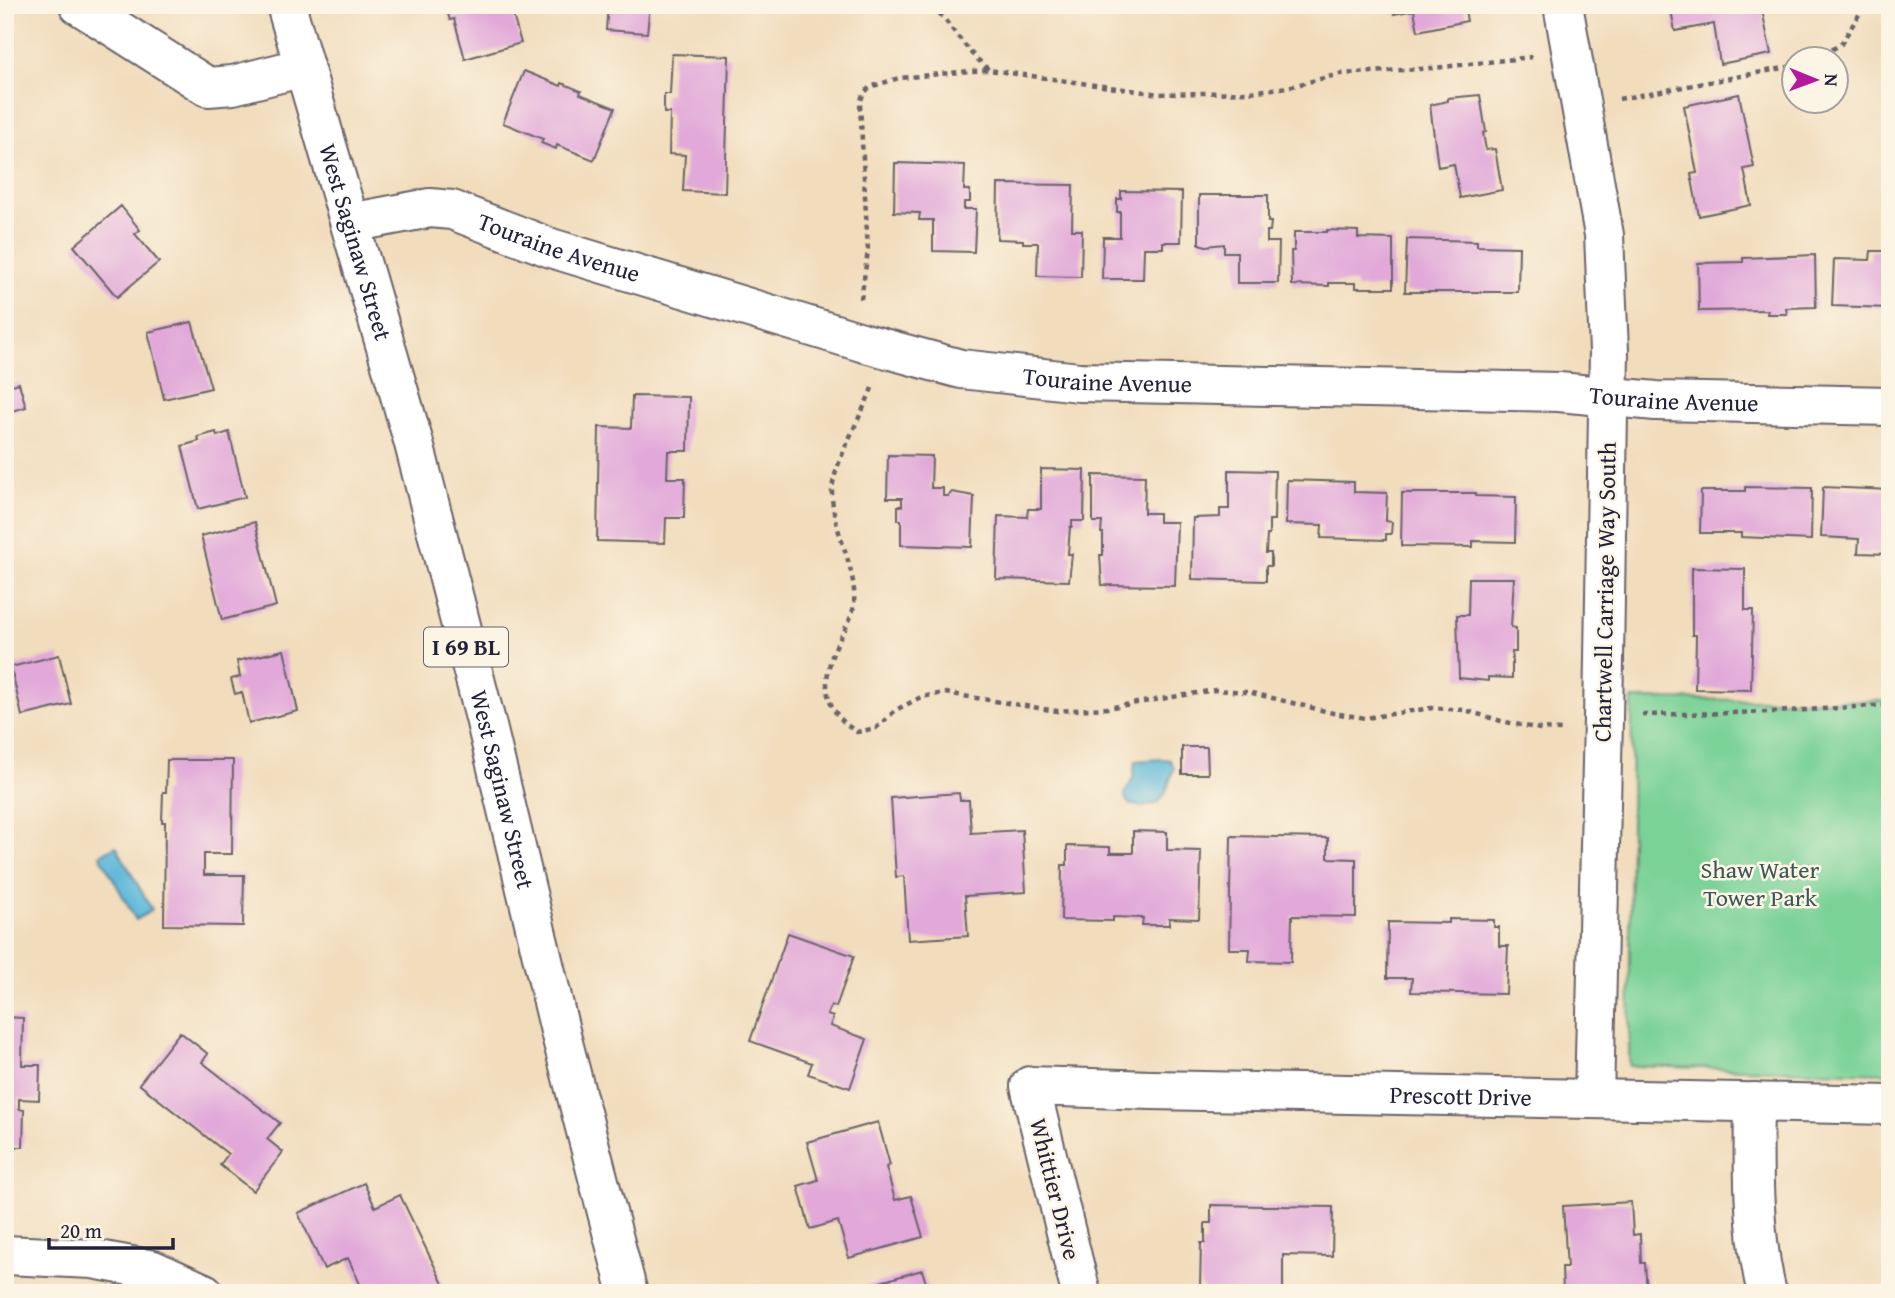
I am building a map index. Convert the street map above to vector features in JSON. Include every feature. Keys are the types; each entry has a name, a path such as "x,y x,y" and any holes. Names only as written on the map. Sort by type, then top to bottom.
{"street":[{"path":"79,5 208,88 233,85 304,67"},
{"name":"West Saginaw Street","path":"286,5 416,454 485,718 561,1035 628,1293"},
{"name":"Chartwell Carriage Way South","path":"1563,5 1604,235 1609,351 1604,720 1594,1099"},
{"name":"Touraine Avenue","path":"350,223 430,208 452,210 551,248 865,343 961,369 1079,382 1559,392 1656,401 1890,406"},
{"name":"Prescott Drive","path":"1030,1086 1890,1105"},
{"name":"Whittier Drive","path":"1030,1086 1082,1293"},
{"path":"1754,1102 1758,1239 1767,1293"},
{"path":"5,1255 93,1259 153,1270 204,1293"}],"path":[{"path":"933,5 972,54 989,70"},
{"path":"1838,46 1865,5"},
{"path":"1780,69 1610,101 1540,57 1340,74 1288,87 1250,92 1159,94 989,70 899,78 870,87 863,94 860,104 867,251 857,315 876,375 842,455 831,491 836,526 852,580 854,605 845,631 833,653 827,684 830,705 841,722 857,732 876,728 896,710 921,698 945,693 1057,711 1107,708 1215,690 1248,692 1365,718 1432,708 1465,710 1502,722 1540,729 1573,730 1604,720 1649,714 1772,712 1890,705"}],"green space":[{"name":"Shaw Water Tower Park","path":"1632,699 1890,701 1890,1073 1629,1066"}],"water":[{"path":"1170,760 1174,768 1166,792 1158,803 1142,807 1129,804 1125,794 1133,778 1136,761"},
{"path":"116,846 152,910 136,920 100,855"}],"building":[{"path":"445,5 510,5 521,43 465,59 454,19 450,20"},
{"path":"608,5 650,5 647,33 606,30"},
{"path":"1392,5 1464,5 1467,21 1418,31 1414,10 1394,14"},
{"path":"1670,5 1761,5 1771,54 1720,64 1714,24 1675,31"},
{"path":"672,54 729,56 725,193 683,191 685,155 669,154 670,113 664,113 664,94 670,94"},
{"path":"524,71 561,86 562,83 581,91 580,94 615,108 594,160 557,145 556,149 541,143 543,139 503,123"},
{"path":"1739,94 1754,167 1744,169 1751,205 1699,216 1691,174 1697,173 1684,106"},
{"path":"1480,95 1486,150 1495,149 1502,190 1460,198 1454,164 1438,167 1430,105 1448,101 1448,98"},
{"path":"895,163 965,165 964,190 970,190 970,202 964,202 964,209 976,209 974,252 933,251 933,220 919,220 920,213 894,212"},
{"path":"998,184 1073,185 1072,230 1082,230 1081,277 1037,276 1038,243 997,239"},
{"path":"1121,191 1182,192 1181,242 1163,242 1163,248 1144,248 1143,279 1102,279 1103,237 1120,237 1117,199 1121,199"},
{"path":"1199,195 1268,195 1268,222 1271,222 1270,231 1267,231 1267,242 1279,242 1278,283 1237,283 1237,252 1224,252 1224,244 1199,244"},
{"path":"121,206 140,230 135,234 159,262 117,297 74,246"},
{"path":"1358,231 1358,238 1393,239 1393,288 1356,288 1356,283 1329,283 1329,286 1292,285 1291,251 1294,251 1294,232"},
{"path":"1407,239 1477,241 1477,246 1519,247 1518,292 1405,292"},
{"path":"1871,251 1890,251 1890,308 1832,306 1834,259 1870,260"},
{"path":"1815,255 1816,307 1786,308 1787,314 1767,314 1768,310 1699,311 1698,263"},
{"path":"192,322 211,388 164,399 148,332"},
{"path":"19,383 26,407 8,412 5,387"},
{"path":"632,396 689,397 688,451 668,451 667,478 685,478 684,518 666,518 665,543 597,541 599,427 631,428"},
{"path":"216,432 217,436 229,432 245,497 198,509 182,446 199,441 198,437"},
{"path":"888,455 932,456 931,488 943,488 943,496 952,492 974,496 972,547 901,545 898,506 902,506 902,498 887,498"},
{"path":"1041,469 1085,470 1084,521 1072,521 1070,527 1068,554 1072,554 1069,581 996,579 998,516 1027,517 1028,509 1041,509"},
{"path":"1229,470 1275,471 1274,520 1269,520 1266,553 1271,553 1271,566 1266,566 1266,581 1192,579 1193,518 1220,517 1220,509 1229,509"},
{"path":"1093,475 1145,476 1144,513 1159,513 1159,522 1177,522 1175,586 1102,585 1100,555 1103,555 1103,533 1102,522 1093,522"},
{"path":"1287,480 1354,482 1354,492 1387,493 1386,521 1392,522 1391,534 1386,534 1386,540 1321,538 1322,525 1286,524"},
{"path":"1745,487 1812,488 1811,540 1741,537 1741,533 1700,533 1701,491 1745,491"},
{"path":"1823,487 1890,490 1890,554 1858,553 1859,539 1821,537"},
{"path":"1402,493 1475,493 1475,496 1516,497 1515,542 1473,541 1473,547 1401,546"},
{"path":"255,522 276,606 222,620 201,536"},
{"path":"1692,568 1745,569 1745,610 1753,610 1751,690 1695,689 1696,635 1692,635"},
{"path":"1469,578 1514,578 1511,627 1516,628 1516,652 1512,652 1512,678 1488,677 1488,681 1459,678 1457,615 1468,615"},
{"path":"284,650 298,711 249,723 242,692 235,694 231,679 240,677 237,661"},
{"path":"59,655 71,704 22,716 11,667"},
{"path":"1182,747 1207,747 1208,774 1182,774"},
{"path":"167,760 233,760 232,854 204,854 204,875 244,875 243,926 164,925 165,822 162,822"},
{"path":"959,793 960,800 969,800 971,833 1022,830 1026,892 965,896 968,936 908,940 904,876 896,877 891,798"},
{"path":"1133,831 1167,832 1167,850 1201,851 1199,919 1169,918 1169,925 1142,925 1143,918 1113,917 1113,921 1061,920 1062,865 1067,865 1067,846 1110,847 1110,853 1133,853"},
{"path":"1231,836 1328,838 1328,858 1356,859 1356,917 1292,916 1291,962 1249,961 1250,949 1229,949"},
{"path":"1449,919 1494,920 1494,927 1499,927 1499,946 1508,946 1506,994 1411,992 1412,978 1387,978 1388,922 1449,923"},
{"path":"788,933 854,956 836,1007 831,1005 827,1015 833,1017 830,1026 867,1039 850,1088 808,1074 812,1063 750,1041"},
{"path":"5,1017 23,1018 22,1065 40,1065 39,1100 19,1099 19,1109 24,1110 23,1147 5,1147"},
{"path":"180,1032 208,1054 202,1062 280,1123 267,1139 283,1152 253,1191 220,1165 228,1154 139,1084"},
{"path":"878,1122 890,1165 886,1167 895,1200 911,1196 923,1237 849,1258 838,1221 810,1229 798,1186 818,1180 807,1142"},
{"path":"364,1183 375,1207 400,1195 447,1292 361,1293 361,1286 348,1258 324,1269 298,1213"},
{"path":"1631,1202 1633,1235 1640,1234 1641,1263 1645,1263 1647,1293 1563,1293 1562,1267 1567,1267 1563,1206"},
{"path":"1211,1205 1333,1207 1332,1256 1283,1255 1283,1293 1203,1293 1203,1287 1200,1287 1201,1243 1205,1243 1205,1223 1211,1223"},
{"path":"922,1270 929,1293 857,1293 856,1289"}]}
